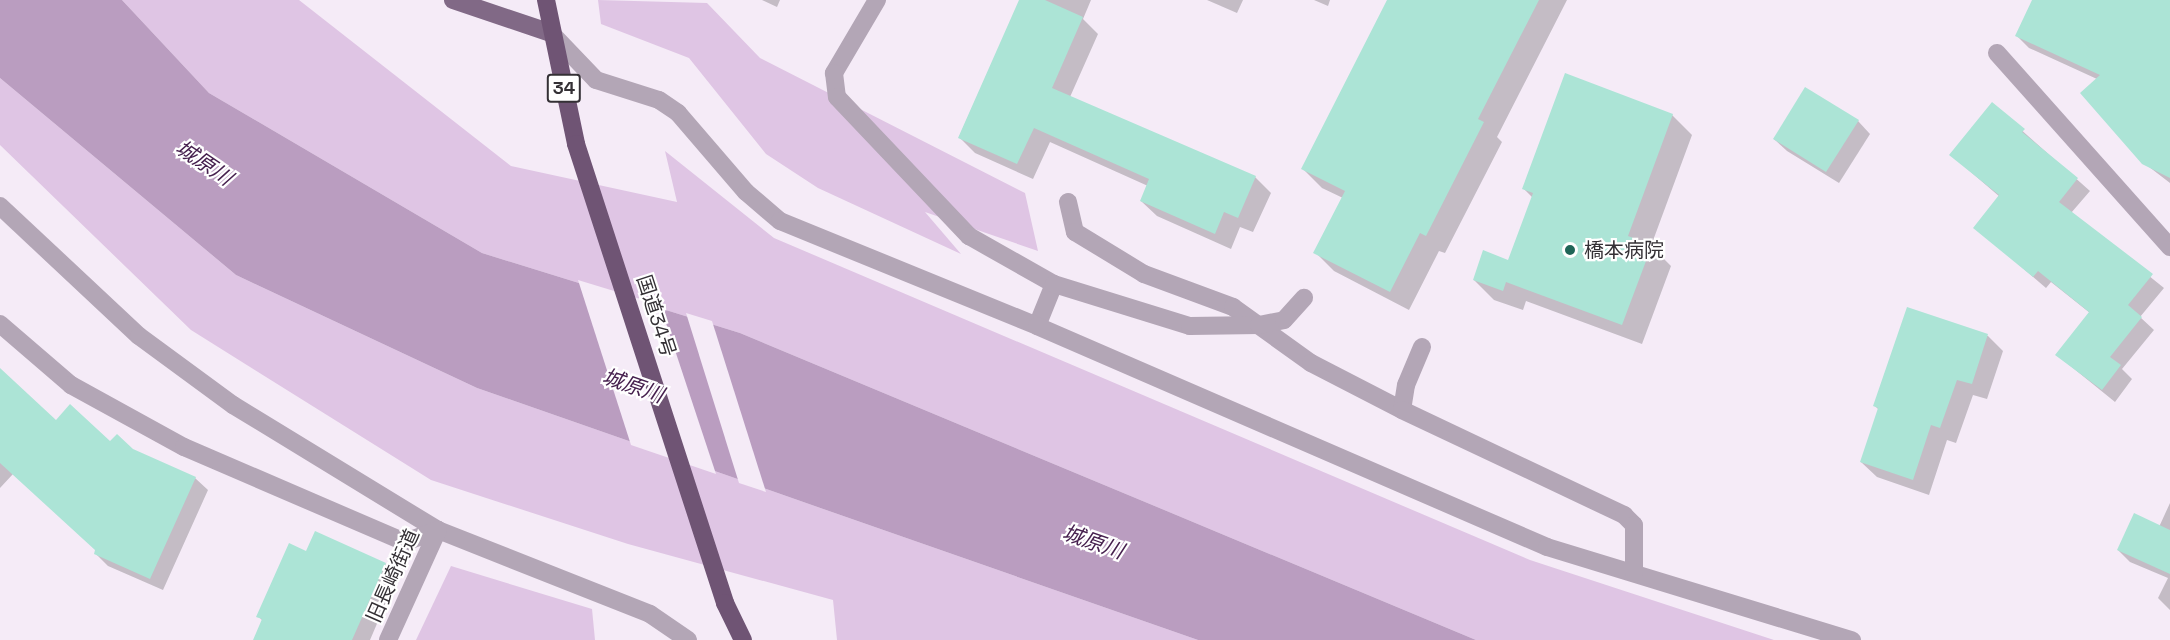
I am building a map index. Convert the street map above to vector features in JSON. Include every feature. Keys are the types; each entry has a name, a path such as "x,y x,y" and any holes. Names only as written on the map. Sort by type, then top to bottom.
{"highway":[{"name":"国道34号","path":"546,0 551,33 576,144 725,603 743,640"}],"main road":[{"path":"453,0 551,33"}],"street":[{"path":"877,0 834,73 837,97 969,236 1054,284 1190,326 1259,325 1284,320 1304,298"},
{"path":"551,33 596,80 658,100 678,113 746,192 780,221 1037,326 1547,547 1852,640"},
{"path":"1997,53 2170,247"},
{"path":"1068,202 1075,232 1144,274 1233,307 1311,363 1402,410 1624,515 1634,525 1634,573"},
{"path":"0,206 75,280 149,343 233,405 438,530 650,614 688,640"},
{"path":"1037,326 1054,284"},
{"path":"0,324 71,385 184,447 405,542 438,530"},
{"path":"1402,410 1406,385 1422,348"},
{"name":"旧長崎街道","path":"388,640 438,530"}],"shaded area":[{"path":"122,0 299,0 511,166 677,202 665,151 774,238 1530,560 1774,640 1476,640 740,333 482,253 209,93"},
{"path":"598,0 707,3 760,58 1025,193 1038,251 925,212 961,254 818,188 766,154 689,58 601,24"},
{"path":"0,78 236,275 477,388 1198,640 837,640 833,600 628,544 431,480 191,330 0,145"},
{"path":"451,566 592,609 595,640 416,640"}],"water":[{"name":"城原川","path":"0,0 122,0 209,93 482,253 740,333 1476,640 1198,640 477,388 236,275 0,78"}],"pier":[{"path":"578,280 660,305 716,474 631,445"},
{"path":"686,313 712,321 766,492 739,483"}],"building":[{"path":"1019,0 1045,0 1083,17 1052,88 1256,176 1238,218 1224,212 1215,234 1140,201 1149,179 1034,128 1017,164 958,138"},
{"path":"1387,0 1539,0 1478,119 1484,122 1426,236 1420,233 1390,292 1313,253 1345,191 1301,169"},
{"path":"2032,0 2170,0 2170,178 2142,164 2080,93 2100,75 2015,36"},
{"path":"1565,73 1673,114 1628,236 1652,245 1622,325 1506,282 1503,291 1473,280 1483,250 1508,260 1533,193 1522,189"},
{"path":"1805,87 1859,120 1826,172 1773,139"},
{"path":"1992,102 2025,129 2022,132 2078,178 2059,202 2153,274 2128,305 2142,317 2110,357 2121,365 2102,390 2055,355 2089,312 2038,271 2033,277 1973,228 1999,195 1949,155"},
{"path":"1907,307 1988,334 1972,384 1957,380 1940,428 1931,425 1913,480 1860,462 1878,408 1873,406"},
{"path":"0,368 56,420 70,404 110,441 117,434 133,449 196,477 150,579 94,554 95,550 0,463"},
{"path":"2134,513 2170,530 2170,574 2117,550"},
{"path":"315,531 386,563 352,640 253,640 262,619 256,617 289,543 306,551"}],"place":[{"name":"橋本病院","path":"1570,250"}]}
